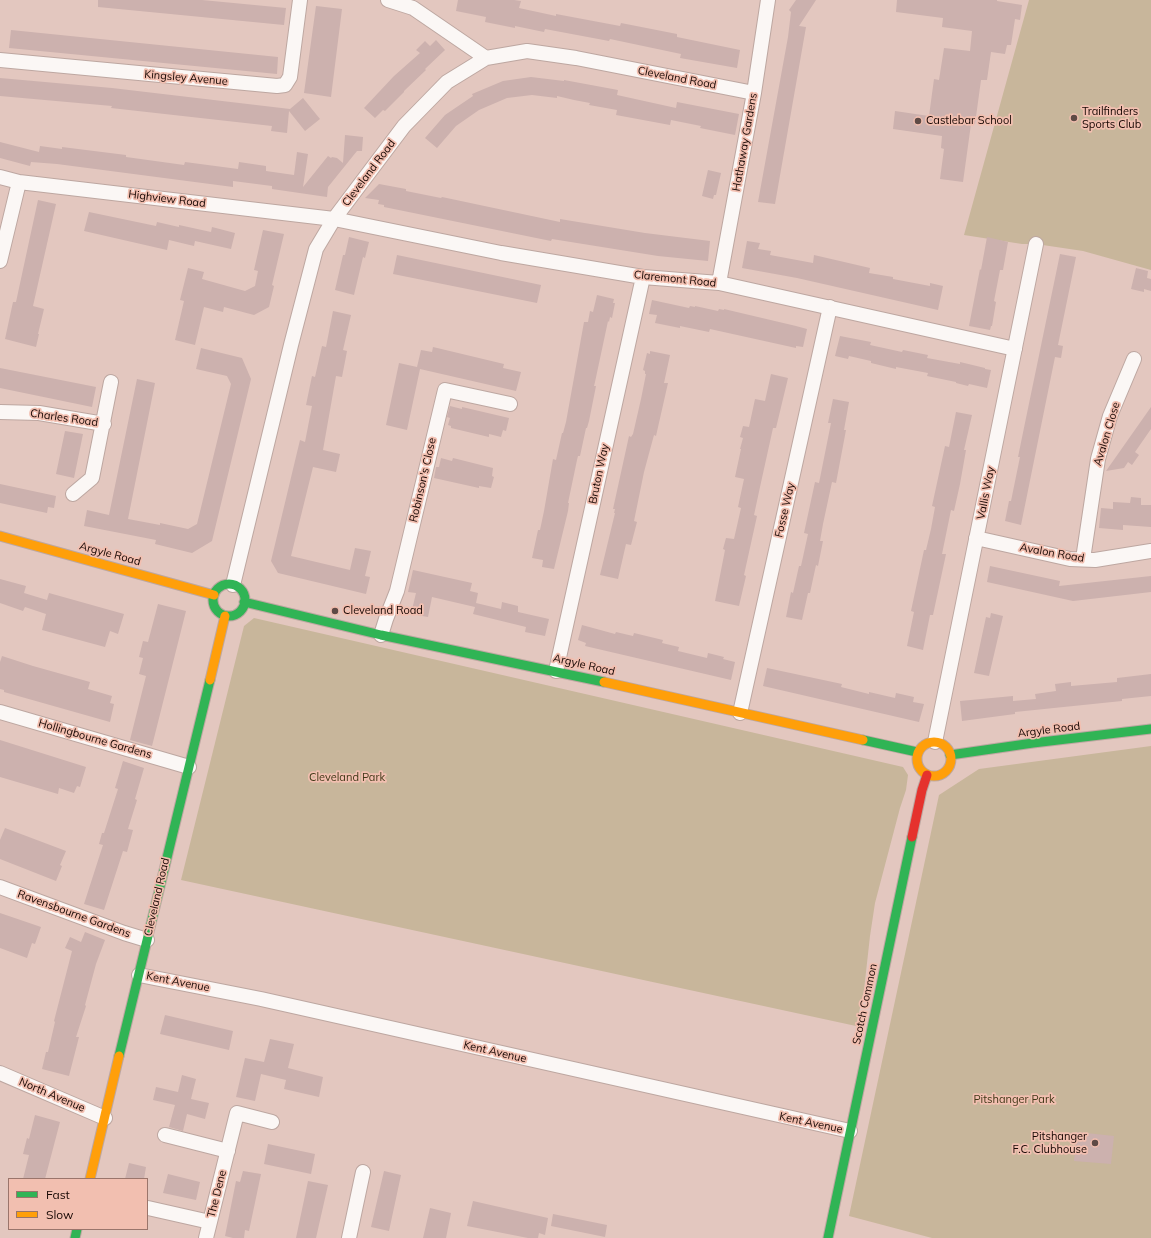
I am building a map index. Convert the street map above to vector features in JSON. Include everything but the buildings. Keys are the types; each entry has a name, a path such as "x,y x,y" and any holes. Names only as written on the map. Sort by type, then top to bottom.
{"main road":[{"name":"Argyle Road","path":"0,536 214,595"},
{"path":"225,585 233,585 240,589 244,595 244,602 241,610 237,613 225,616 215,608 213,601 214,595 219,588 225,585"},
{"name":"Argyle Road","path":"244,602 382,635 556,671 918,752"},
{"name":"Cleveland Road","path":"90,1178 225,616"},
{"name":"Argyle Road","path":"950,755 1033,743 1151,729"},
{"path":"935,742 945,746 950,755 950,765 943,773 938,775 927,775 921,771 917,765 916,756 918,752 925,743 935,742"},
{"name":"Scotch Common","path":"828,1238 922,790 927,775"}],"street":[{"name":"Kingsley Avenue","path":"0,60 276,86 285,85 290,77 300,0"},
{"path":"388,0 413,8 486,58"},
{"name":"Hathaway Gardens","path":"719,283 754,93 768,0"},
{"name":"Cleveland Road","path":"233,585 291,345 316,250 334,219 404,126 447,82 486,58 527,51 576,58 754,93"},
{"name":"Highview Road","path":"0,177 19,182 334,219"},
{"path":"0,261 19,182"},
{"name":"Claremont Road","path":"334,219 501,253 643,277 719,283 1015,349"},
{"name":"Vallis Way","path":"935,742 1036,244"},
{"name":"Bruton Way","path":"556,671 643,277"},
{"name":"Fosse Way","path":"740,713 830,307"},
{"name":"Avalon Close","path":"1083,559 1098,459 1110,416 1134,359"},
{"name":"Charles Road","path":"73,494 92,478 104,424 111,382"},
{"name":"Robinson's Close","path":"382,635 386,619 397,591 445,390 510,404"},
{"name":"Charles Road","path":"0,412 39,413 104,424"},
{"name":"Avalon Road","path":"976,538 1070,559 1095,560 1151,551"},
{"name":"Hollingbourne Gardens","path":"0,712 190,767"},
{"name":"Ravensbourne Gardens","path":"0,887 124,933 148,940"},
{"name":"Kent Avenue","path":"139,974 276,1002 850,1131"},
{"name":"North Avenue","path":"0,1073 105,1118"},
{"name":"The Dene","path":"206,1238 237,1113 272,1122"},
{"path":"165,1135 228,1151"},
{"path":"349,1238 364,1172"},
{"path":"148,1208 210,1222"}],"green space":[{"name":"Trailfinders Sports Club","path":"1029,0 1151,0 1151,270 1083,251 964,235"},
{"name":"Cleveland Park","path":"254,618 903,767 908,775 906,790 875,903 864,990 856,1026 181,880 244,626"},
{"name":"Pitshanger Park","path":"1151,746 1151,1238 932,1238 849,1216 939,795 979,769"}],"traffic: fast":[{"path":"229,584 240,589 245,600 240,611 229,616 218,611 213,600 218,589 229,584"},
{"path":"244,602 381,635 604,682"},
{"path":"119,1056 210,680"},
{"path":"950,755 1033,743 1151,729"},
{"path":"863,740 917,752"},
{"path":"828,1238 912,837"},
{"path":"75,1238 77,1230"}],"traffic: slow":[{"path":"0,536 214,595"},
{"path":"210,680 225,616"},
{"path":"604,682 863,740"},
{"path":"931,742 937,742 941,743 948,749 951,759 950,766 944,773 937,776 931,776 927,775 920,769 917,762 917,756 918,752 924,745 931,742"},
{"path":"90,1178 119,1056"}],"traffic: jam":[{"path":"912,837 922,790 927,775"}],"place":[{"name":"Trailfinders Sports Club","path":"1074,118"},
{"name":"Castlebar School","path":"918,121"},
{"name":"Cleveland Road","path":"335,611"},
{"name":"Pitshanger F.C. Clubhouse","path":"1095,1143"}]}
